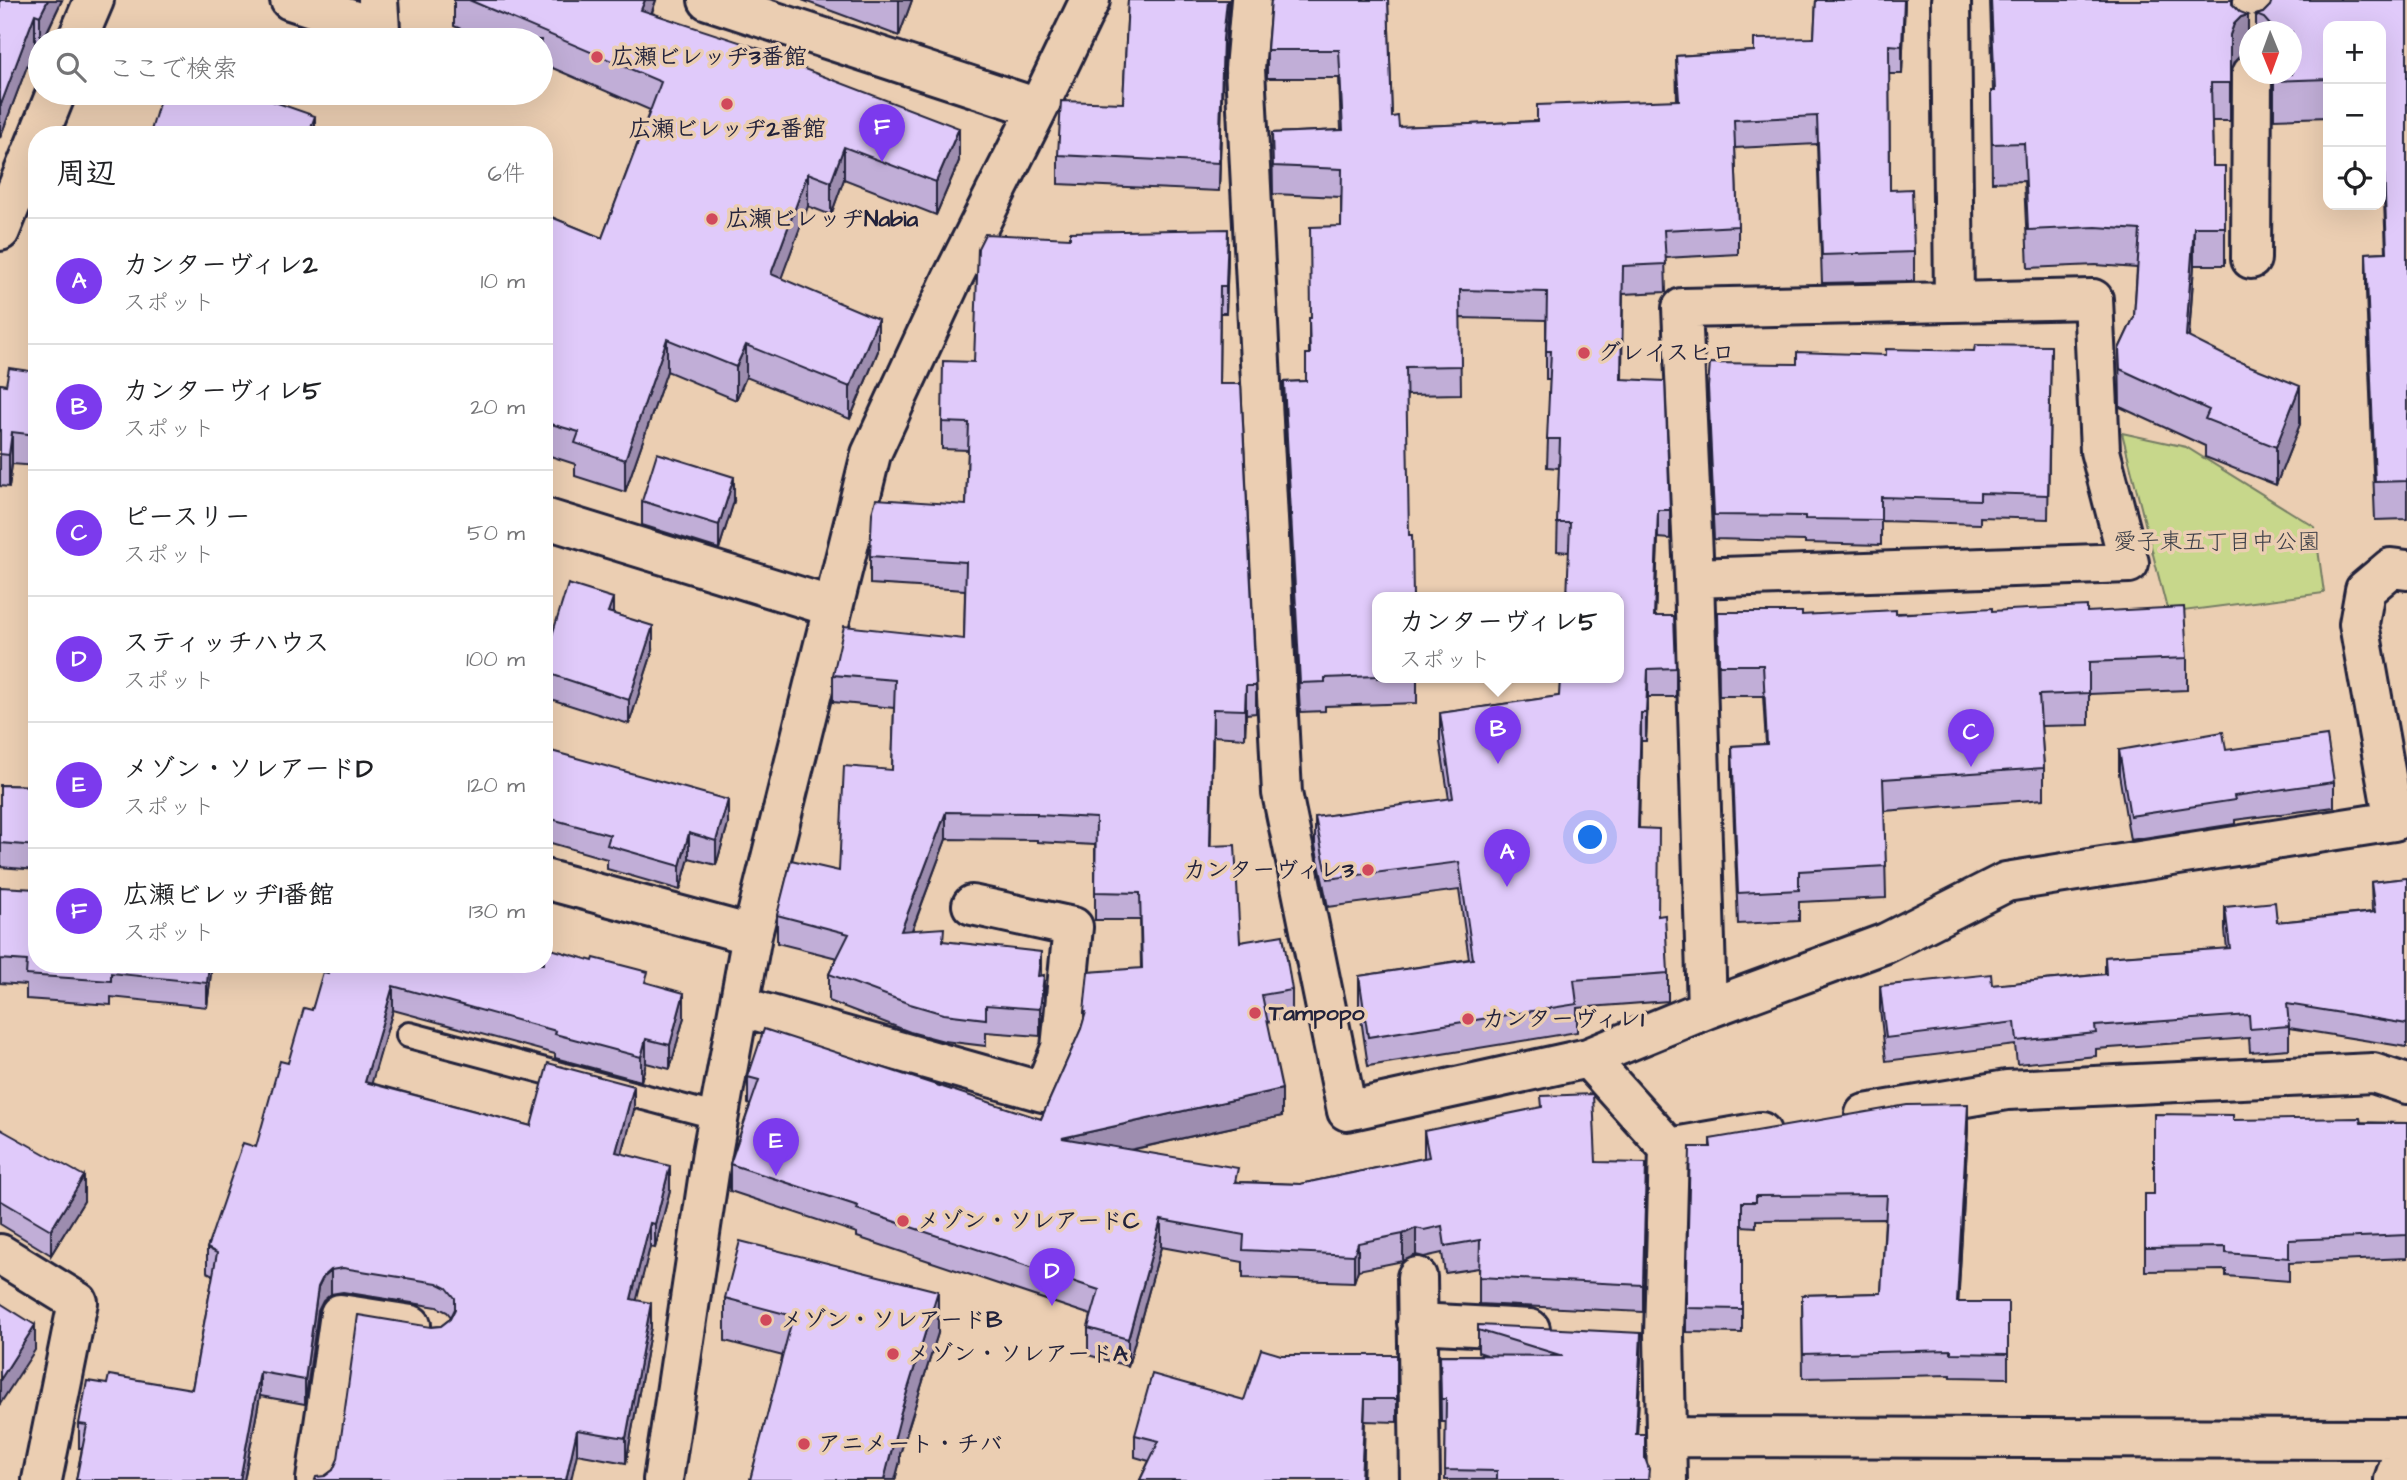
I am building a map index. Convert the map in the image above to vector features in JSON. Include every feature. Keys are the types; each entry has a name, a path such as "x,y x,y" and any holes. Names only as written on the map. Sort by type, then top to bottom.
{"street":[{"path":"82,28 94,0"},
{"path":"289,0 377,28"},
{"path":"378,0 380,28"},
{"path":"708,0 1038,108"},
{"path":"663,1480 719,1117 752,935 871,454 951,281 1090,0"},
{"path":"1251,0 1245,69 1282,793 1346,1111 1588,1058 1707,1009 1886,943 2006,881 2394,821 2359,624 2365,590 2391,568 2407,570"},
{"path":"1951,0 1954,301"},
{"path":"2252,21 2253,0"},
{"path":"2251,259 2252,84"},
{"path":"43,126 51,105"},
{"path":"0,231 28,163"},
{"path":"1694,578 2129,563 2100,451 2093,299 1682,308 1694,578 1707,1009"},
{"path":"553,521 833,607"},
{"path":"553,881 752,935"},
{"path":"739,1006 1043,1092 1060,1048 1073,927 972,905"},
{"path":"1588,1058 1669,1147 1664,1335 1667,1480"},
{"path":"1831,1120 2007,1090 2373,1073 2407,1084"},
{"path":"1669,1147 1791,1127"},
{"path":"0,1254 78,1302 42,1480"},
{"path":"1417,1277 1420,1480"},
{"path":"316,1480 340,1314 433,1329"},
{"path":"1417,1323 1568,1331"},
{"path":"1623,1333 1664,1335"},
{"path":"1666,1437 2407,1440 2394,1480"}],"lane":[{"path":"409,1035 719,1117"}],"green space":[{"name":"愛子東五丁目中公園","path":"2122,433 2186,447 2315,527 2324,593 2168,613"}],"building":[{"path":"0,0 48,0 40,16 35,14 28,28 0,107"},
{"path":"469,0 645,0 641,10 788,58 786,62 959,128 936,182 844,147 831,182 808,173 771,274 878,319 850,387 746,345 736,367 667,339 625,460 575,443 579,432 553,425 553,218 602,238 661,82 553,36 553,28 535,28"},
{"path":"1128,0 1227,0 1219,163 1058,155 1061,101 1123,103"},
{"path":"1271,0 1388,0 1392,117 1398,116 1399,127 1537,121 1537,105 1679,100 1676,56 1754,51 1754,39 1814,38 1816,0 1904,0 1902,46 1889,45 1890,190 1912,189 1914,252 1822,255 1817,116 1734,120 1738,226 1664,230 1666,264 1623,266 1621,379 1665,381 1670,510 1658,510 1654,616 1674,616 1676,668 1648,669 1646,713 1641,713 1638,828 1659,829 1658,916 1665,915 1668,973 1574,980 1577,1004 1368,1037 1359,976 1473,959 1459,862 1328,879 1315,817 1453,798 1440,713 1559,696 1560,683 1624,683 1624,592 1567,592 1570,523 1557,523 1560,439 1547,439 1551,351 1546,351 1547,292 1460,290 1461,366 1406,367 1409,535 1412,535 1413,592 1372,592 1372,676 1325,678 1325,682 1300,683 1284,382 1306,381 1306,354 1310,354 1311,318 1310,227 1341,226 1342,169 1273,166 1272,133 1343,130 1339,50 1267,50"},
{"path":"1991,0 2232,0 2232,4 2240,12 2248,15 2241,17 2234,24 2230,35 2230,83 2211,83 2213,166 2225,166 2225,227 2194,227 2186,336 2230,358 2300,386 2276,447 2205,419 2209,410 2120,369 2119,349 2134,317 2140,230 2096,227 2028,230 2024,143 1992,144 1991,91 1995,91"},
{"path":"2272,0 2407,0 2407,481 2375,482 2366,253 2387,252 2386,21 2323,21 2323,79 2302,80 2302,21 2267,21 2256,15 2263,13"},
{"path":"158,105 283,105 315,116 311,126 152,126"},
{"path":"1228,229 1226,286 1220,286 1219,384 1241,384 1256,686 1246,686 1245,710 1213,709 1210,846 1235,845 1240,942 1283,935 1292,990 1262,995 1282,1089 1062,1138 1238,1168 1235,1182 1300,1184 1429,1157 1424,1131 1542,1107 1541,1096 1593,1094 1596,1162 1646,1163 1643,1285 1479,1277 1480,1240 1445,1246 1442,1226 1424,1230 1416,1228 1403,1234 1358,1243 1354,1255 1243,1250 1244,1235 1161,1220 1128,1339 1088,1328 1099,1290 730,1164 759,1080 748,1077 764,1029 1041,1119 1081,1029 1086,1012 1088,972 1142,968 1140,893 1095,892 1096,818 1037,813 946,812 901,931 944,928 943,941 1041,952 1038,976 1044,975 1040,1009 986,1005 986,1019 944,1014 910,1004 829,974 849,934 777,915 791,860 839,871 844,766 892,770 895,680 833,675 844,626 964,639 966,562 870,556 872,513 876,499 966,505 969,423 942,422 943,361 974,362 978,248 985,234 1070,238 1070,232"},
{"path":"1975,345 2051,346 2048,495 1980,493 1980,500 1881,497 1881,520 1714,515 1708,387 1710,363 1797,364 1797,352 1886,355 1886,349 1974,351"},
{"path":"9,368 28,371 28,434 12,432 9,455 0,454 0,384 6,385"},
{"path":"657,453 734,477 719,525 642,501"},
{"path":"568,584 613,598 608,612 653,626 629,700 553,675 553,632"},
{"path":"2087,606 2087,612 2184,607 2187,658 2089,662 2089,693 2039,695 2044,768 1883,779 1886,866 1799,871 1799,890 1738,893 1732,746 1767,744 1763,665 1719,665 1718,612 1802,612 1802,615 1896,610 1896,614"},
{"path":"2223,732 2226,750 2327,736 2334,782 2234,796 2235,800 2130,816 2119,750"},
{"path":"553,751 728,800 716,841 689,833 680,866 607,845 610,835 553,819"},
{"path":"0,785 28,786 28,845 0,843"},
{"path":"2407,878 2407,1024 2287,1004 2289,1026 2250,1029 2249,1015 2095,1026 2096,1033 2017,1041 2015,1022 1886,1038 1880,986 1991,974 1992,985 2106,974 2105,957 2230,948 2225,907 2275,902 2277,922 2375,912 2371,882"},
{"path":"0,887 28,889 28,973 111,973 111,981 26,975 27,961 0,959"},
{"path":"553,950 648,972 645,982 684,993 670,1045 646,1039 641,1057 393,986 365,1082 531,1126 548,1063 634,1086 616,1152 670,1166 655,1224 650,1223 631,1299 651,1303 626,1438 577,1430 566,1480 315,1480 316,1477 325,1476 333,1470 338,1459 358,1315 431,1327 441,1326 450,1319 455,1309 455,1298 447,1288 437,1283 343,1268 331,1270 323,1277 318,1287 305,1380 260,1372 240,1480 76,1480 87,1425 79,1424 87,1381 107,1384 109,1375 192,1389 217,1253 207,1248 243,1143 256,1147 280,1061 288,1063 304,1008 312,1010 323,973 553,973"},
{"path":"111,973 208,973 207,983"},
{"path":"1968,1104 1957,1302 2008,1302 2008,1354 1951,1353 1951,1350 1803,1354 1802,1295 1881,1293 1887,1195 1756,1196 1756,1202 1742,1202 1742,1309 1686,1308 1690,1147 1711,1147 1710,1139 1907,1105"},
{"path":"2154,1114 2233,1115 2233,1120 2360,1118 2361,1123 2407,1123 2407,1235 2289,1240 2289,1258 2226,1253 2226,1247 2145,1248 2145,1194 2154,1194"},
{"path":"0,1129 84,1176 51,1230 0,1200"},
{"path":"740,1241 938,1291 899,1418 884,1480 750,1480 793,1316 725,1298"},
{"path":"0,1303 35,1325 0,1380"},
{"path":"1478,1325 1641,1333 1636,1434 1645,1434 1648,1480 1497,1480 1497,1471 1445,1470 1446,1399 1441,1399 1440,1355 1563,1356 1478,1330"},
{"path":"1261,1349 1281,1355 1397,1355 1397,1399 1365,1399 1361,1480 1140,1480 1159,1441 1135,1435 1152,1374 1244,1400"}],"place":[{"name":"広瀬ビレッヂ3番館","path":"597,57"},
{"name":"広瀬ビレッヂ2番館","path":"727,104"},
{"name":"広瀬ビレッヂ1番館","path":"882,162"},
{"name":"広瀬ビレッヂNabia","path":"712,219"},
{"name":"グレイスヒロ","path":"1584,353"},
{"name":"カンターヴィレ5","path":"1498,764"},
{"name":"ピースリー","path":"1971,767"},
{"name":"カンターヴィレ3","path":"1368,870"},
{"name":"カンターヴィレ2","path":"1507,887"},
{"name":"Tampopo","path":"1255,1013"},
{"name":"カンターヴィレ1","path":"1468,1019"},
{"name":"メゾン・ソレアードD","path":"776,1176"},
{"name":"メゾン・ソレアードC","path":"903,1221"},
{"name":"スティッチハウス","path":"1052,1306"},
{"name":"メゾン・ソレアードB","path":"766,1320"},
{"name":"メゾン・ソレアードA","path":"893,1354"},
{"name":"アニメート・チバ","path":"804,1444"}]}
